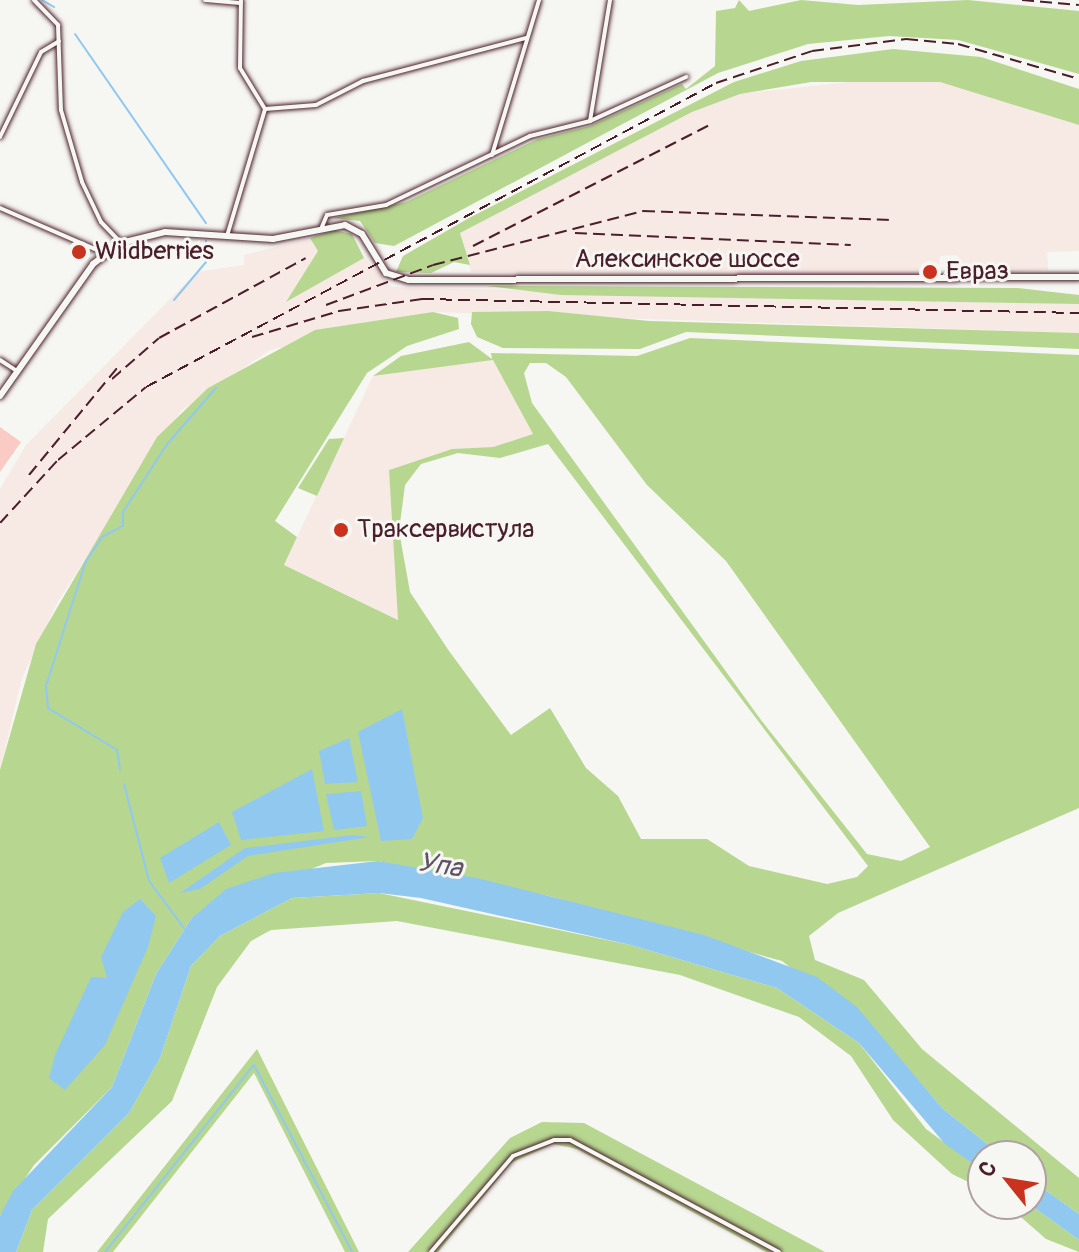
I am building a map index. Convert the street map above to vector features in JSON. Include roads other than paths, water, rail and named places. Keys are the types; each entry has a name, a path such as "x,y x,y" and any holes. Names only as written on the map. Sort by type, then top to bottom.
{"main road":[{"path":"0,396 104,253 121,243 165,232 280,239 321,229"},
{"name":"Алексинское шоссе","path":"321,229 355,229 386,273 409,280 1079,277"}],"street":[{"path":"34,0 57,23 61,110 77,167 99,220 121,243"},
{"path":"205,0 241,1 240,68 265,109 227,236"},
{"path":"492,155 539,0"},
{"path":"590,121 610,0"},
{"path":"265,109 316,105 363,81 526,38"},
{"path":"0,137 40,53 59,41"},
{"path":"321,229 327,215 386,205 530,136 590,121 686,77"},
{"path":"0,208 104,253"},
{"path":"0,360 17,371"},
{"path":"431,1252 513,1156 554,1140 570,1140 779,1252"}],"water":[{"path":"402,709 423,818 412,839 381,841 358,732"},
{"path":"349,738 358,782 325,784 319,751"},
{"path":"312,769 324,831 241,840 232,812"},
{"path":"361,791 367,826 334,830 326,794"},
{"path":"219,822 231,845 169,883 160,858"},
{"path":"353,835 370,837 248,856 200,889 180,893 245,848"},
{"path":"378,861 477,878 704,935 817,977 857,1007 942,1108 982,1140 967,1140 967,1160 945,1144 859,1043 777,988 631,945 421,898 379,893 292,898 220,936 191,966 160,1058 129,1113 32,1210 16,1252 0,1252 0,1216 13,1191 112,1087 156,974 191,919 226,889 274,873"},
{"path":"140,899 156,916 148,947 105,1045 65,1090 49,1078 55,1055 91,977 107,978 101,957 123,912"},
{"path":"1047,1191 1079,1214 1079,1240 1047,1217"}],"waterway":[{"path":"42,0 54,7"},
{"path":"75,34 206,223"},
{"path":"174,300 206,262 206,241"},
{"path":"120,769 117,750 48,708 46,686 86,561 102,537 123,526 123,512 168,443 216,388"},
{"path":"124,784 149,881 184,928"},
{"path":"105,1252 254,1065 352,1252"}],"railway":[{"path":"1022,0 1079,5"},
{"path":"0,523 58,460 146,387 716,83 812,51 906,39 958,44 1079,79"},
{"path":"473,246 708,126"},
{"path":"326,305 433,265 643,211 892,220"},
{"path":"575,233 851,245"},
{"path":"112,379 159,338 306,258"},
{"path":"252,337 339,311 422,299 1079,313"},
{"path":"29,475 118,367"}],"place":[{"name":"Wildberries","path":"79,252"},
{"name":"Евраз","path":"930,272"},
{"name":"Траксервистула","path":"341,530"}],"water label":[{"name":"Упа","path":"440,866"}]}
